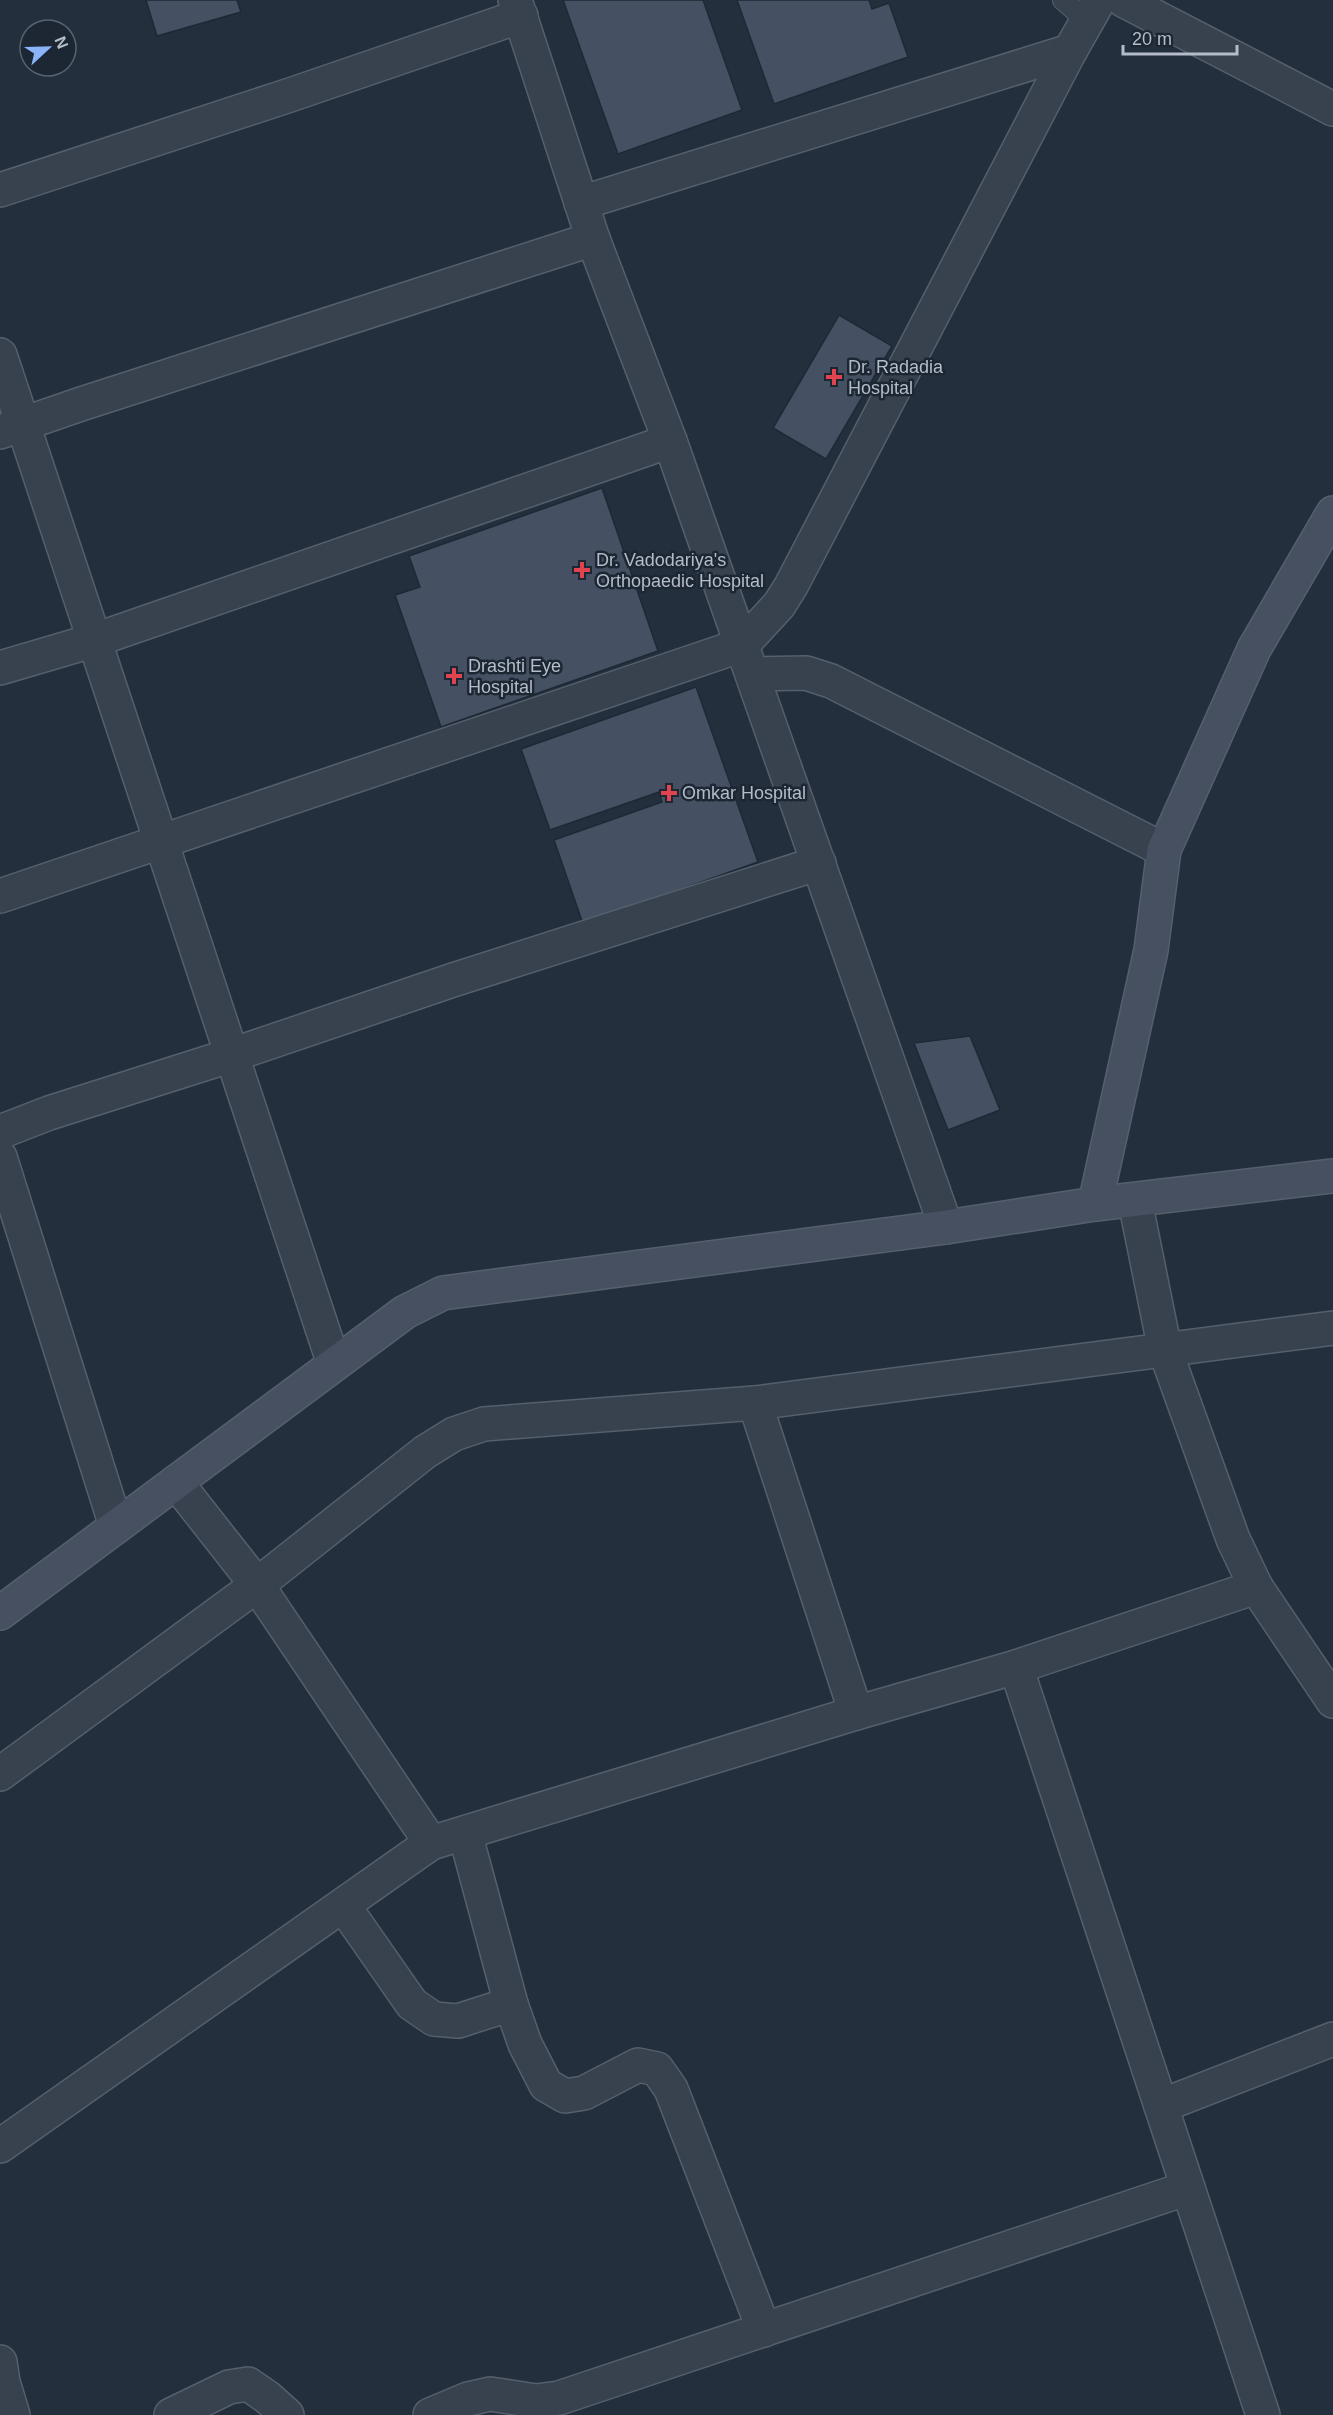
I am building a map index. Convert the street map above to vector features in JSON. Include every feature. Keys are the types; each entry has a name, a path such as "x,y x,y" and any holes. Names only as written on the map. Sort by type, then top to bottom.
{"street":[{"path":"1123,0 1333,109"},
{"path":"0,189 287,96 518,8 593,239 670,441 946,1227"},
{"path":"747,659 791,586 1093,10"},
{"path":"581,203 1070,51"},
{"path":"11,428 593,239"},
{"path":"0,355 11,428 95,640 334,1364"},
{"path":"0,668 95,640 670,441"},
{"path":"1095,1204 1151,950 1164,850 1254,649 1333,513"},
{"path":"0,896 161,840 747,659 831,681 1164,850"},
{"path":"0,1132 49,1113 232,1055 453,980 819,863"},
{"path":"0,1157 116,1526"},
{"path":"0,1613 405,1312 443,1293 946,1227 1095,1204 1333,1176"},
{"path":"1135,1201 1164,1350 1233,1539 1256,1587 1333,1701"},
{"path":"0,1774 257,1585 425,1452 454,1434 484,1424 755,1403 1333,1328"},
{"path":"755,1403 856,1713"},
{"path":"176,1482 257,1585 431,1843"},
{"path":"0,2146 431,1843 1016,1666 1256,1587"},
{"path":"1016,1666 1263,2415"},
{"path":"465,1833 510,2004 525,2044 546,2085 566,2096 584,2093 638,2065 657,2069 671,2089 764,2330"},
{"path":"343,1905 412,2004 434,2019 458,2021 510,2004"},
{"path":"1161,2106 1333,2039"},
{"path":"430,2415 468,2399 490,2394 536,2401 559,2398 1188,2188"},
{"path":"0,2362 11,2414"},
{"path":"171,2415 229,2387 248,2384 267,2397 286,2415"}],"lane":[{"path":"1063,0 1093,10"}],"building":[{"path":"146,0 237,0 241,12 157,36"},
{"path":"563,0 703,0 742,110 618,154"},
{"path":"737,0 869,0 872,9 889,3 908,57 774,104"},
{"path":"839,315 892,346 826,459 773,428"},
{"path":"602,488 658,651 441,727 395,595 420,587 409,556"},
{"path":"696,687 758,862 583,924 554,840 662,802 659,792 550,830 521,749"},
{"path":"970,1036 1000,1110 948,1130 914,1043"}],"place":[{"name":"Dr. Radadia Hospital","path":"834,377"},
{"name":"Dr. Vadodariya's Orthopaedic Hospital","path":"582,570"},
{"name":"Drashti Eye Hospital","path":"454,676"},
{"name":"Omkar Hospital","path":"669,793"}]}
